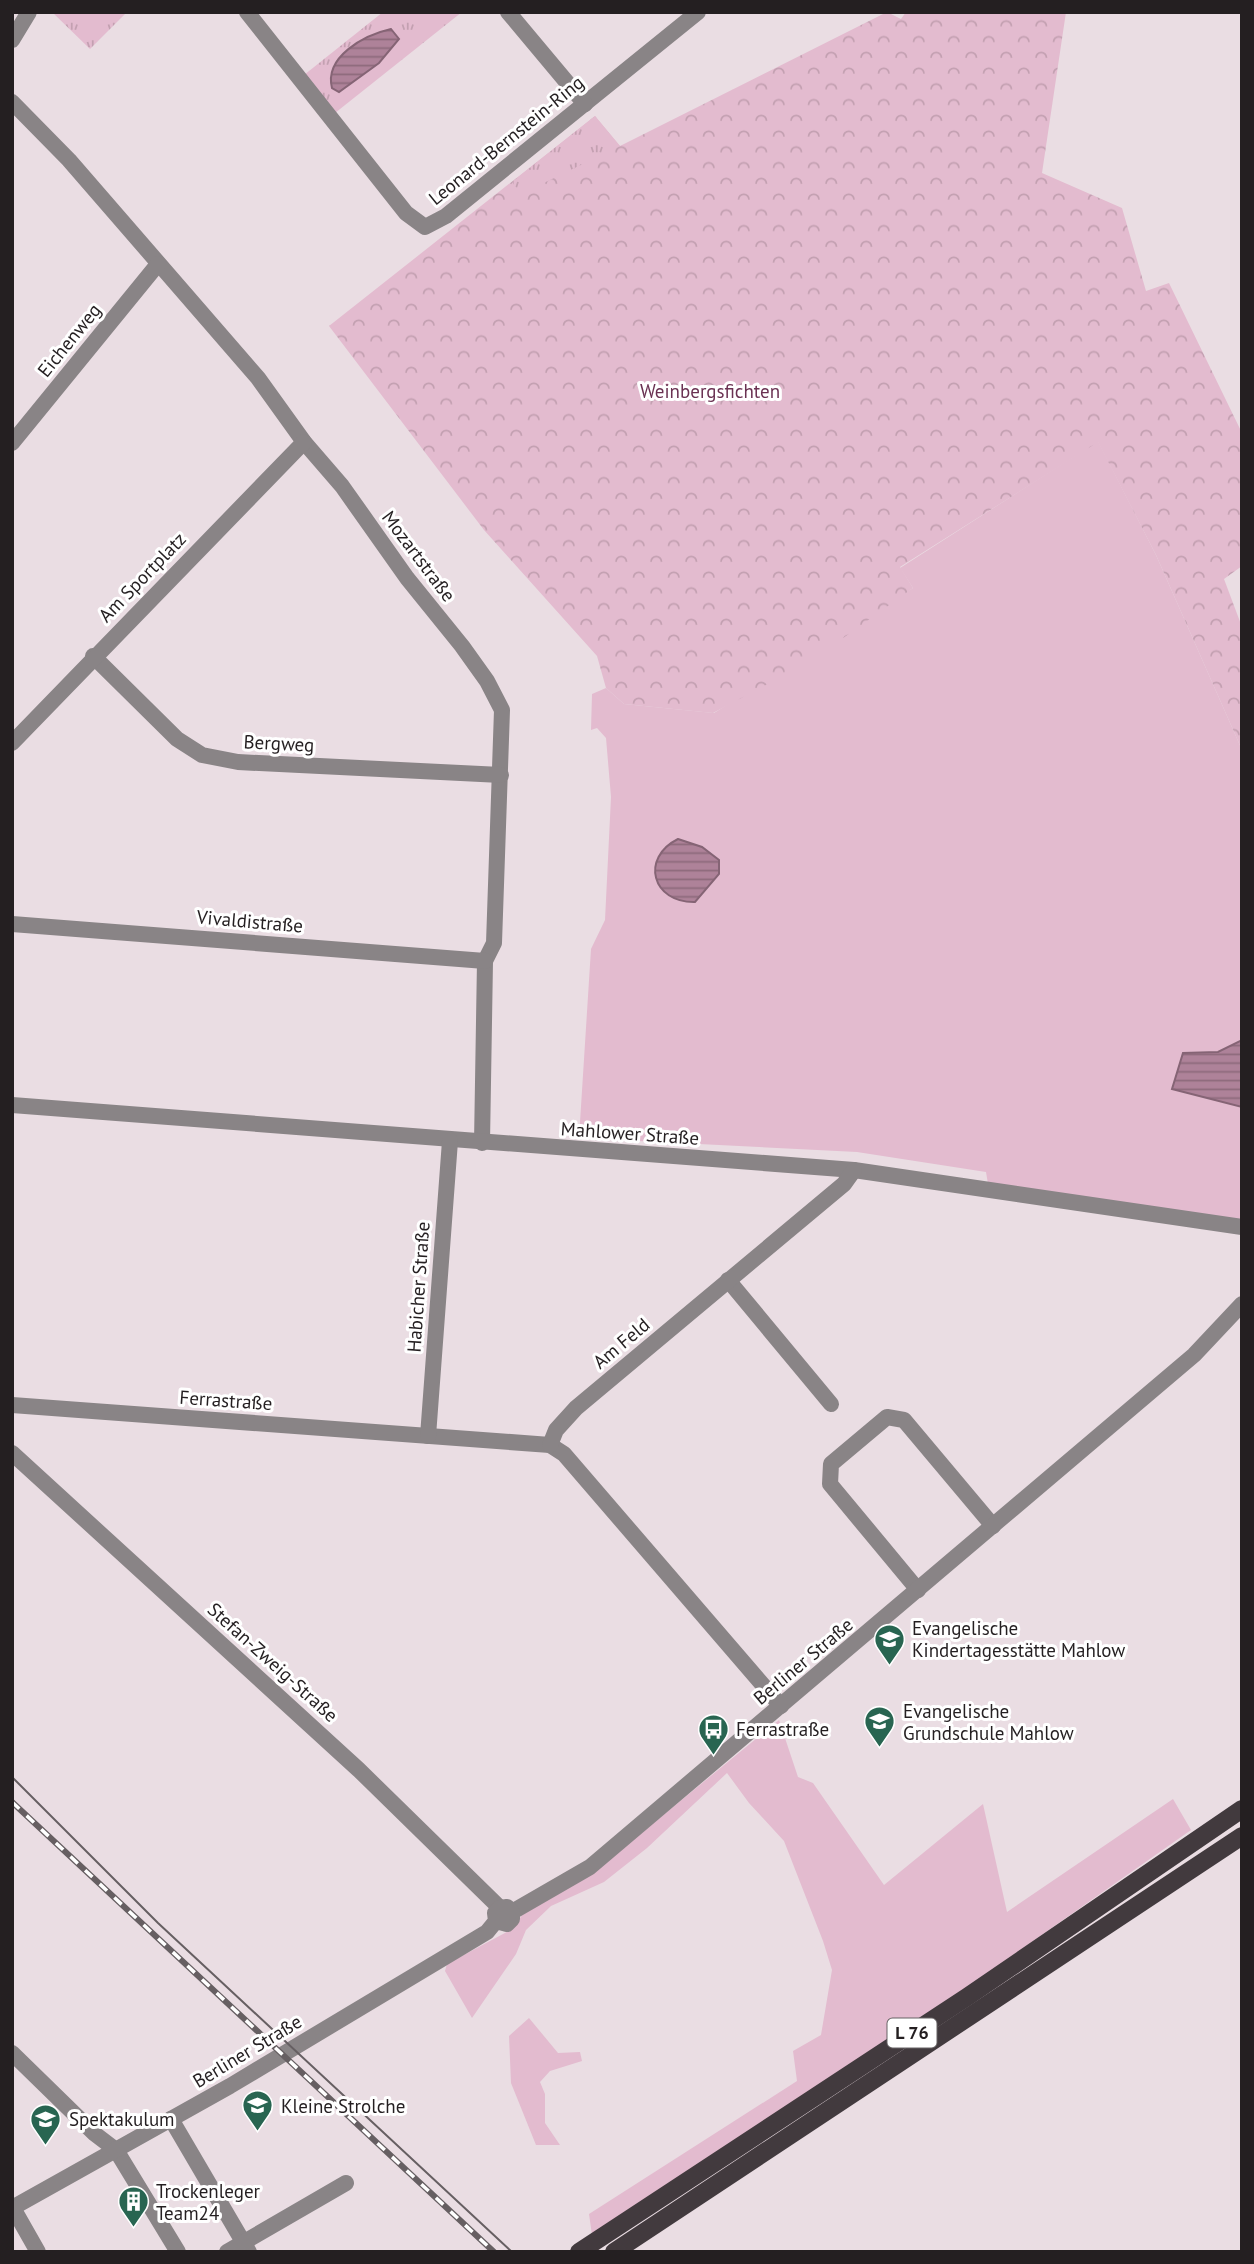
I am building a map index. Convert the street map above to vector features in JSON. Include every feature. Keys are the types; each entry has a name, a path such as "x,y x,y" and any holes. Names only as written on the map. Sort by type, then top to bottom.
{"main road":[{"name":"L 76","path":"579,2252 967,1997 1242,1809"},
{"name":"L 76","path":"614,2252 1242,1836"}],"street":[{"path":"12,40 29,12"},
{"name":"Leonard-Bernstein-Ring","path":"247,12 413,222 425,227 446,216 698,12"},
{"path":"508,12 585,104"},
{"name":"Mozartstraße","path":"12,103 69,160 258,378 304,442 342,486 407,578 488,681 502,710 494,943 485,961 482,1143"},
{"name":"Eichenweg","path":"12,443 158,264"},
{"name":"Am Sportplatz","path":"12,743 93,656 304,442"},
{"name":"Bergweg","path":"93,656 177,739 202,755 238,762 501,775"},
{"name":"Vivaldistraße","path":"12,923 485,961"},
{"name":"Mahlower Straße","path":"12,1105 450,1141 854,1170 1242,1227"},
{"name":"Habicher Straße","path":"428,1436 450,1141"},
{"name":"Am Feld","path":"557,1450 556,1430 576,1408 844,1184 854,1170"},
{"path":"728,1280 831,1404"},
{"name":"Berliner Straße","path":"12,2208 171,2119 487,1932 503,1913 590,1867 1194,1355 1242,1304"},
{"name":"Ferrastraße","path":"12,1405 428,1436 557,1450"},
{"path":"918,1590 830,1484 831,1464 887,1417 904,1420 993,1526"},
{"path":"557,1450 780,1706"},
{"name":"Stefan-Zweig-Straße","path":"12,1453 359,1770 503,1913"},
{"path":"12,2053 95,2134 116,2150 178,2252"},
{"path":"171,2119 246,2247"},
{"path":"227,2252 246,2247 346,2183"},
{"path":"12,2208 38,2252"}],"green space":[{"path":"52,12 127,12 90,49"},
{"path":"383,12 462,12 330,117 299,79"},
{"name":"Weinbergsfichten","path":"887,12 901,19 906,12 1066,12 1042,173 1122,208 1146,291 1169,283 1242,433 1242,566 1224,579 1242,627 1242,750 1156,555 1098,442 900,567 913,588 811,661 713,713 624,704 606,688 597,656 484,530 329,326 595,116 620,146"},
{"path":"595,116 620,146 521,194 512,182"},
{"path":"1098,441 1156,555 1242,750 1242,1040 1218,1052 1183,1053 1172,1088 1242,1107 1242,1224 988,1184 986,1172 857,1152 579,1138 591,949 605,920 611,797 606,738 597,728 591,730 592,694 606,688 624,704 714,713 913,588 900,568"},
{"path":"779,1720 798,1777 813,1783 884,1885 983,1804 1007,1912 1173,1799 1191,1830 942,2005 592,2235 589,2214 797,2081 793,2051 821,2035 832,1970 784,1841 749,1803 727,1773 647,1848 604,1882 551,1906 526,1930 516,1954 472,2018 445,1971 447,1964 514,1928 522,1915 589,1876"},
{"path":"529,2018 558,2053 580,2052 582,2061 550,2071 540,2082 545,2094 545,2123 560,2145 536,2145 511,2083 509,2036"}],"shaded area":[{"path":"391,29 399,39 379,63 339,92 332,88 334,67 348,49 369,36"},
{"path":"678,839 702,847 719,860 719,874 695,902 669,895 661,888 656,878 655,868 659,857 666,847"},
{"path":"1242,1040 1242,1107 1172,1089 1183,1053 1218,1052"}],"tram line":[{"path":"12,1777 158,1923 512,2252"}],"railway":[{"path":"12,1802 494,2252"}],"place":[{"name":"Evangelische Kindertagesstätte Mahlow","path":"889,1666"},
{"name":"Evangelische Grundschule Mahlow","path":"880,1749"},
{"name":"Ferrastraße","path":"713,1756"},
{"name":"Kleine Strolche","path":"258,2133"},
{"name":"Spektakulum","path":"46,2146"},
{"name":"Trockenleger Team24","path":"133,2229"}]}
